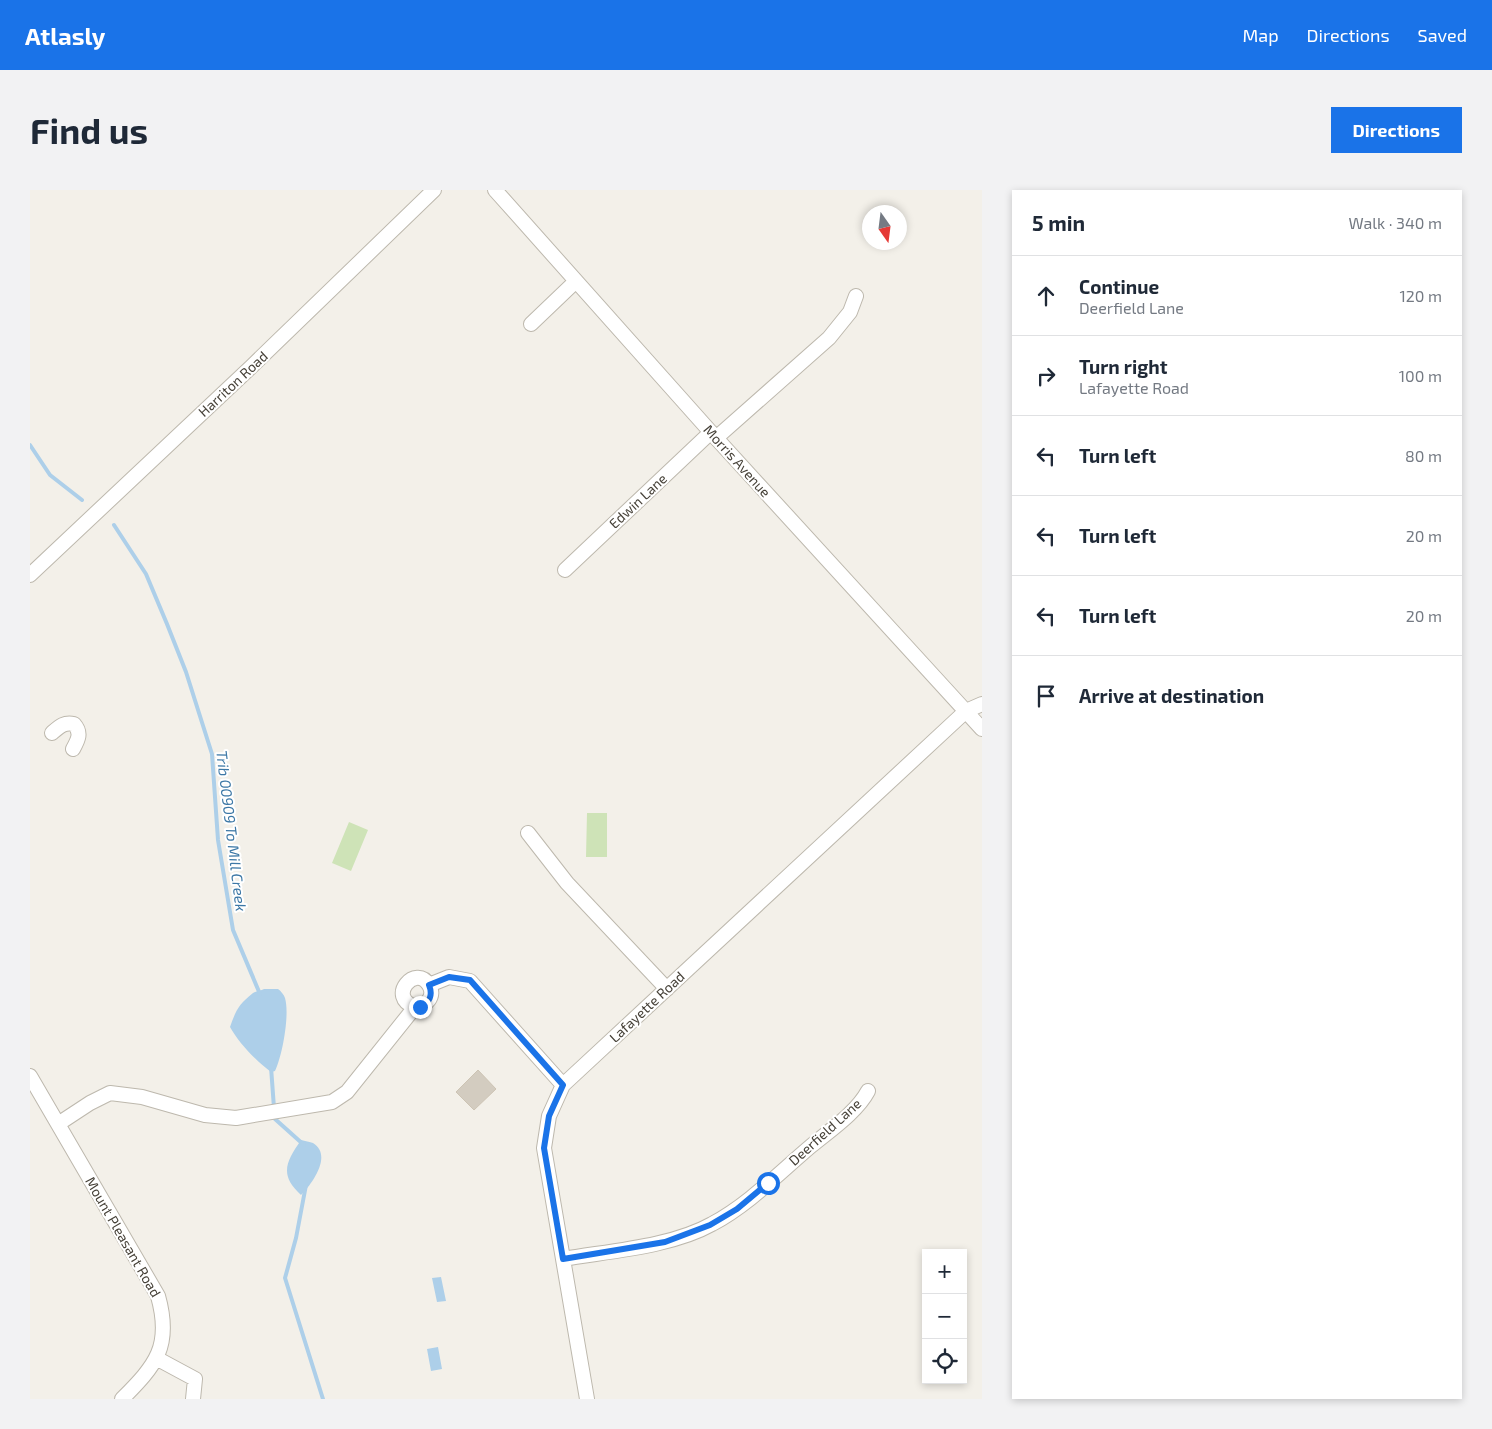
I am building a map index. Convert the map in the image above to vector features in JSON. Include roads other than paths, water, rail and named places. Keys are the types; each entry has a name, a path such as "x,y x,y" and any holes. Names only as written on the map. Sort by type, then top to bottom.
{"street":[{"name":"Harriton Road","path":"30,575 251,367 434,190"},
{"name":"Morris Avenue","path":"495,190 713,435 982,729"},
{"path":"531,324 576,281"},
{"name":"Edwin Lane","path":"565,570 713,435 829,338 850,312 856,296"},
{"name":"Lafayette Road","path":"588,1399 544,1148 549,1116 563,1085 966,712 982,704"},
{"path":"52,733 60,725 74,724 79,734 73,749"},
{"path":"528,833 567,883 667,989"},
{"path":"429,985 449,977 470,980 563,1085"},
{"path":"58,1124 90,1102 110,1093 142,1098 205,1115 236,1118 332,1102 347,1092 415,1007 424,1005 430,998 429,985 422,979 417,978 412,979 403,989 406,1002 415,1007"},
{"name":"Mount Pleasant Road","path":"30,1076 158,1296 163,1315 163,1334 160,1352 141,1380 122,1399"},
{"name":"Deerfield Lane","path":"563,1259 665,1242 710,1225 737,1209 863,1101 868,1091"},
{"path":"156,1358 195,1379 193,1399"}],"water":[{"path":"264,989 278,989 281,992 285,997 287,1015 283,1046 278,1065 275,1071 271,1072 248,1051 230,1027 241,1004 253,993"},
{"path":"301,1140 313,1143 319,1148 321,1162 315,1177 301,1195 290,1181 287,1175 287,1168"},
{"path":"441,1277 446,1301 437,1302 432,1278"},
{"path":"438,1347 442,1369 431,1371 427,1349"}],"waterway":[{"name":"Trib 00909 To Mill Creek","path":"30,445 50,475 82,500"},
{"name":"Trib 00909 To Mill Creek","path":"114,525 146,574 186,672 212,754 218,840 233,930 260,994"},
{"name":"Trib 00909 To Mill Creek","path":"271,1067 274,1108"},
{"name":"Trib 00909 To Mill Creek","path":"274,1115 275,1119 304,1145"},
{"name":"Trib 00909 To Mill Creek","path":"306,1185 296,1238 285,1278 323,1399"}]}
